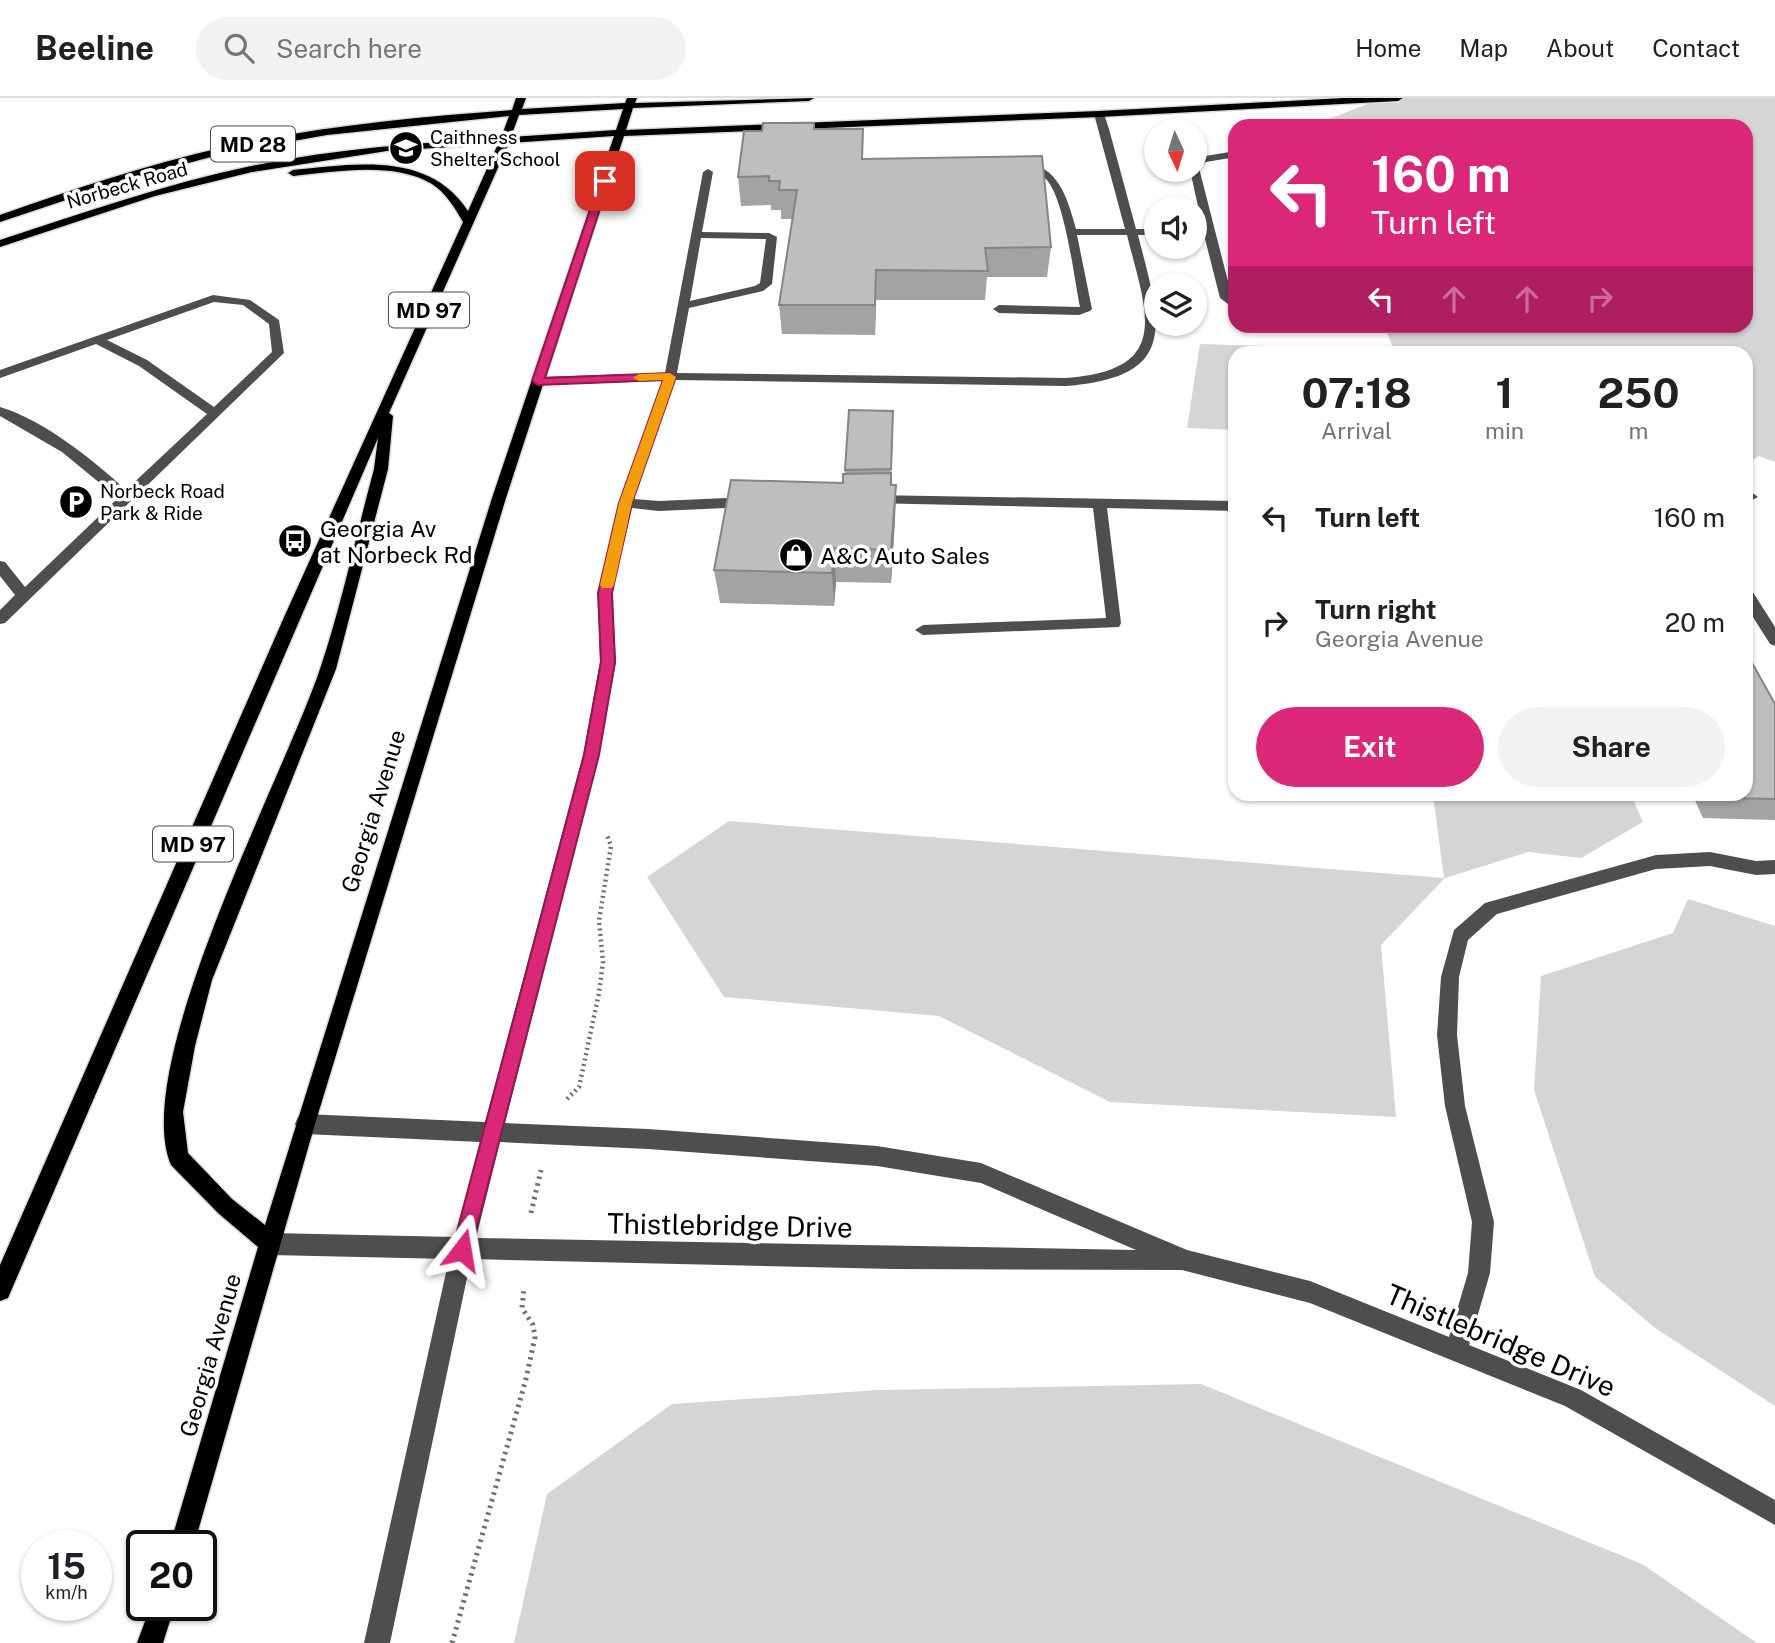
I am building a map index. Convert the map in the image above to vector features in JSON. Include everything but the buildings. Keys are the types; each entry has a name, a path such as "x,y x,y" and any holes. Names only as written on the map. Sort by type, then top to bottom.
{"main road":[{"name":"MD 97","path":"0,1290 505,140 521,98"},
{"name":"Norbeck Road","path":"0,219 118,178 257,143 428,118 631,102 809,98"},
{"name":"Norbeck Road","path":"0,244 139,198 252,169 375,150 621,133 1099,114 1398,98"},
{"name":"Georgia Avenue","path":"186,1530 305,1124 495,511 631,102"},
{"path":"210,180 351,168 378,167 406,171 449,192 468,221"},
{"path":"271,1244 225,1206 178,1158 173,1112 185,1046 203,980 328,668 381,469 389,399"},
{"path":"150,1643 158,1621"}],"street":[{"path":"538,381 716,375 1066,382 1087,381 1107,375 1142,356 1148,346 1151,329 1144,281 1110,146 1099,114"},
{"path":"1208,158 1228,156"},
{"path":"999,309 1086,309 1071,232 1054,178 1044,170 1029,166 1003,166"},
{"path":"377,1643 462,1250 591,755 608,662 605,593 626,503 670,377 708,172"},
{"path":"1198,182 1228,300"},
{"path":"1071,232 1144,233"},
{"path":"684,306 759,289 766,284 773,239 769,236 697,235"},
{"path":"0,373 213,298 246,302 275,323 278,353 0,619"},
{"path":"95,339 144,363 215,414"},
{"path":"0,411 23,421 103,475 126,498"},
{"path":"860,500 1228,506"},
{"path":"626,503 659,506 769,501"},
{"path":"923,630 1114,623 1099,503"},
{"path":"0,566 24,596"},
{"path":"1753,604 1775,640"},
{"path":"1456,1350 1479,1273 1483,1222 1455,1106 1447,1035 1450,977 1460,936 1491,908 1656,862 1710,859 1756,868 1775,867"},
{"name":"Thistlebridge Drive","path":"305,1124 648,1139 877,1156 981,1172 1187,1261 1310,1292 1573,1398 1775,1513"},
{"name":"Thistlebridge Drive","path":"271,1244 462,1250 1187,1261"}],"shaded area":[{"path":"1775,98 1775,462 1759,456 1753,460 1753,346 1392,346 1387,333 1753,333 1753,119 1329,119 1378,100"},
{"path":"1200,344 1265,346 1228,346 1228,430 1187,428"},
{"path":"1434,801 1634,801 1643,822 1581,858 1528,852 1445,878 1381,945 1396,1117 1110,1102 939,1016 724,997 647,877 729,821 1444,878"},
{"path":"1688,899 1775,926 1775,1406 1655,1328 1595,1277 1534,1090 1541,976 1673,933"},
{"path":"1201,1384 1642,1564 1757,1643 514,1643 547,1494 672,1404 878,1390"}],"slow traffic":[{"path":"607,585 626,503 670,377 639,378"}],"place":[{"name":"Caithness Shelter School","path":"406,148"},
{"name":"Norbeck Road Park & Ride","path":"76,502"},
{"name":"Georgia Av at Norbeck Rd","path":"295,541"},
{"name":"A&C Auto Sales","path":"796,555"}],"route":[{"path":"462,1250 591,755 608,662 605,593 626,503 670,377 538,381 605,181"}]}
